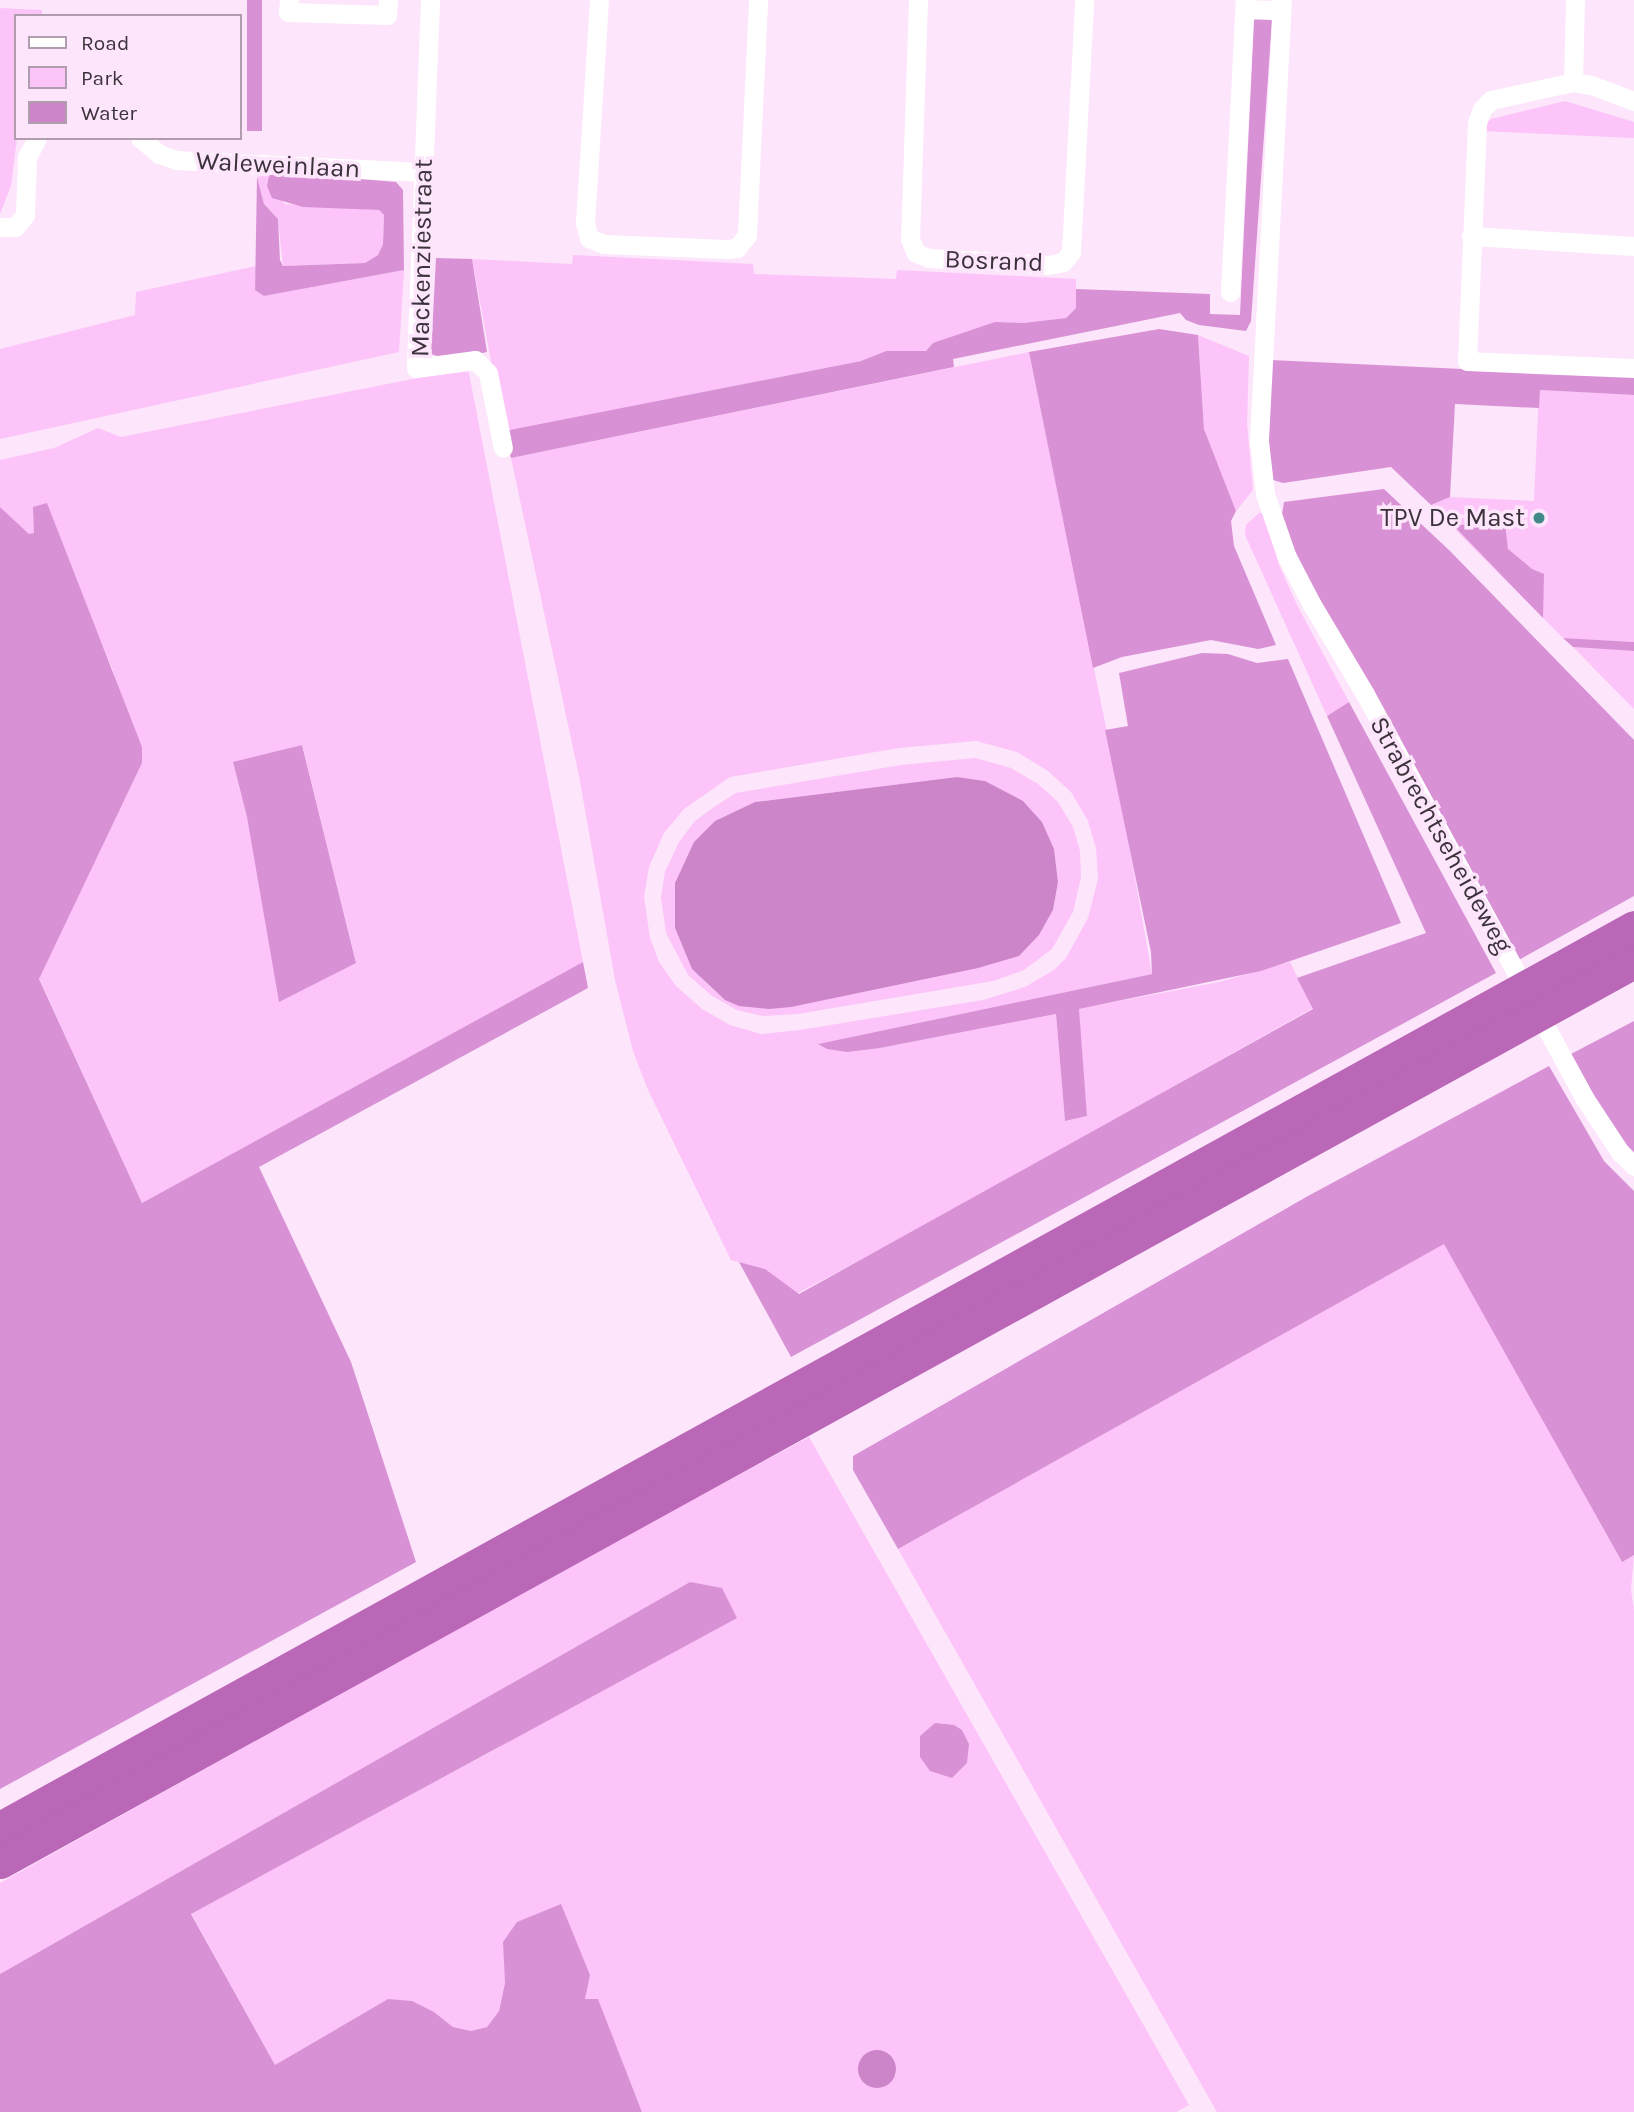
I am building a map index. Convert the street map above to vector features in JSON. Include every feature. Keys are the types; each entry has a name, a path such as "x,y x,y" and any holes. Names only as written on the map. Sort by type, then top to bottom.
{"highway":[{"path":"0,1828 1634,927"},
{"path":"0,1862 1634,962"}],"street":[{"path":"289,0 288,12 387,15 387,0"},
{"name":"Mackenziestraat","path":"430,0 416,368 475,360 488,373 503,448"},
{"path":"599,0 585,223 589,238 603,244 727,250 737,248 747,235 758,0"},
{"name":"Bosrand","path":"918,0 911,239 916,253 929,258 1049,265 1063,262 1071,251 1084,0"},
{"path":"1573,82 1574,0"},
{"path":"1230,292 1245,4 1282,5"},
{"name":"Strabrechtseheideweg","path":"1282,5 1259,441 1265,494 1286,555 1311,603 1365,694 1586,1099 1620,1152 1634,1166"},
{"path":"1634,102 1591,85 1573,82 1491,100 1482,108 1477,123 1467,361 1634,368"},
{"path":"0,227 15,227 24,215 27,157 36,140"},
{"name":"Waleweinlaan","path":"141,140 159,155 176,160 423,173"},
{"path":"1471,236 1634,246"}],"green space":[{"path":"0,8 42,10 42,14 14,14 14,140 17,140 11,186 0,214"},
{"path":"1565,101 1634,122 1634,138 1482,131 1483,126 1491,119"},
{"path":"269,175 267,186 285,204 379,210 384,215 383,244 378,255 365,263 283,266 278,219 264,204 257,177"},
{"path":"573,255 753,264 754,274 896,279 897,270 1076,279 1076,308 1066,318 1023,323 995,322 926,351 886,351 861,361 504,431 472,259 572,264"},
{"path":"256,266 255,289 264,296 404,270 399,352 0,439 0,349 135,315 136,292"},
{"path":"1198,335 1249,356 1247,424 1253,490 1236,511 1204,429"},
{"path":"1029,352 1122,805 1152,974 818,1044 880,1048 1056,1014 1065,1121 1087,1116 1078,1009 1219,982 1290,962 1313,1008 917,1230 796,1294 765,1269 731,1260 648,1090 633,1051 615,980 579,776 511,458","holes":["976,741 1017,752 1048,771 1071,792 1088,821 1096,848 1098,879 1088,918 1066,958 1054,970 1025,987 983,1000 761,1034 730,1025 702,1009 676,986 659,962 650,938 644,897 649,867 664,833 684,809 730,777 899,748"]},
{"path":"468,368 583,962 142,1203 39,978 142,763 112,668 94,625 34,534 29,534 0,507 0,460 54,448 98,428 121,437","holes":["302,745 356,962 247,817 233,763"]},
{"name":"TPV De Mast","path":"1539,390 1634,395 1634,642 1563,638 1431,505 1450,497 1534,501"},
{"path":"1259,513 1265,513 1279,565 1297,605 1349,702 1327,716 1245,535 1246,525"},
{"path":"1573,647 1634,651 1634,709 1632,707"},
{"path":"975,758 1011,768 1038,784 1058,802 1073,827 1080,851 1081,877 1073,912 1052,949 1024,970 993,981 798,1014 763,1016 737,1010 712,996 688,975 666,933 661,897 665,872 679,842 695,821 736,793 901,765","holes":["957,777 985,781 1023,801 1042,822 1054,849 1058,882 1053,910 1039,935 1019,956 725,1000 692,969 675,928 675,883 694,843 715,821 755,802"]},
{"path":"1445,1243 1621,1561 1634,1555 1631,1590 1634,1610 1634,2112 1217,2112 898,1549"},
{"path":"809,1437 1189,2105 1176,2112 642,2112 598,2000 585,2000 561,1905 517,1922 504,1942 505,1983 499,2011 487,2027 471,2031 453,2027 434,2012 388,1999 275,2065 191,1913 498,1748 690,1582 0,1974 0,1883 566,1568","holes":["861,2060 896,2069 896,2074 883,2087 871,2086 859,2072"]}],"shaded area":[{"path":"247,0 262,0 262,131 247,131"},
{"path":"1259,14 1270,16 1272,21 1251,321 1246,331 1199,325 1186,320 1180,313 953,359 954,367 511,458 504,431 861,361 886,351 926,351 933,343 995,322 1023,323 1066,318 1076,308 1076,289 1210,294 1210,314 1240,315 1254,20"},
{"path":"289,173 396,182 403,190 404,270 264,296 255,290 257,177 264,204 278,219 280,260 283,266 365,263 378,255 383,244 384,215 379,210 303,207 272,198 267,186 269,175"},
{"path":"436,258 472,259 487,352 449,360 431,354"},
{"path":"1159,329 1198,335 1204,429 1236,511 1231,521 1234,546 1276,645 1258,649 1211,640 1122,657 1093,668 1029,352"},
{"path":"1271,360 1634,377 1634,395 1540,390 1539,408 1455,404 1450,497 1431,505 1391,467 1283,483 1273,480 1267,433"},
{"path":"1384,489 1450,551 1634,740 1634,896 1517,961 1305,579 1282,514 1284,502"},
{"path":"47,503 142,747 142,763 39,979 142,1203 583,962 588,988 259,1167 351,1362 416,1562 0,1789 0,507 29,534 34,533 33,507"},
{"path":"1505,524 1508,549 1532,569 1544,574 1543,618 1453,525"},
{"path":"1563,638 1634,642 1634,651 1573,647"},
{"path":"1202,653 1228,654 1257,663 1288,659 1401,923 1261,971 1079,1009 1087,1116 1065,1121 1056,1014 880,1048 847,1052 827,1049 818,1044 1152,974 1151,952 1105,730 1128,726 1119,673"},
{"path":"1349,702 1496,973 791,1357 739,1262 765,1269 799,1294 1313,1009 1297,978 1426,933 1327,716"},
{"path":"302,745 356,963 279,1002 247,817 233,762"},
{"path":"1634,1021 1634,1155 1609,1123 1571,1054"},
{"path":"1549,1066 1604,1161 1634,1191 1634,1555 1622,1562 1444,1244 898,1549 853,1470 853,1456 1308,1196"},
{"path":"690,1582 722,1588 737,1618 191,1914 275,2065 388,1999 412,2001 434,2012 453,2027 471,2031 487,2027 499,2011 505,1983 503,1942 517,1922 561,1904 590,1975 585,1999 598,1999 642,2112 0,2112 0,1974"},
{"path":"935,1723 954,1725 962,1730 969,1744 967,1763 952,1778 930,1771 920,1757 920,1736"}],"water":[{"path":"957,777 985,781 1023,801 1042,822 1054,849 1058,882 1053,910 1039,935 1019,956 978,968 791,1007 769,1009 739,1006 725,1000 692,969 675,928 675,883 694,842 715,821 755,802"},
{"path":"877,2050 890,2056 896,2069 890,2082 877,2088 864,2082 858,2069 864,2056"}],"place":[{"name":"TPV De Mast","path":"1539,518"}]}
